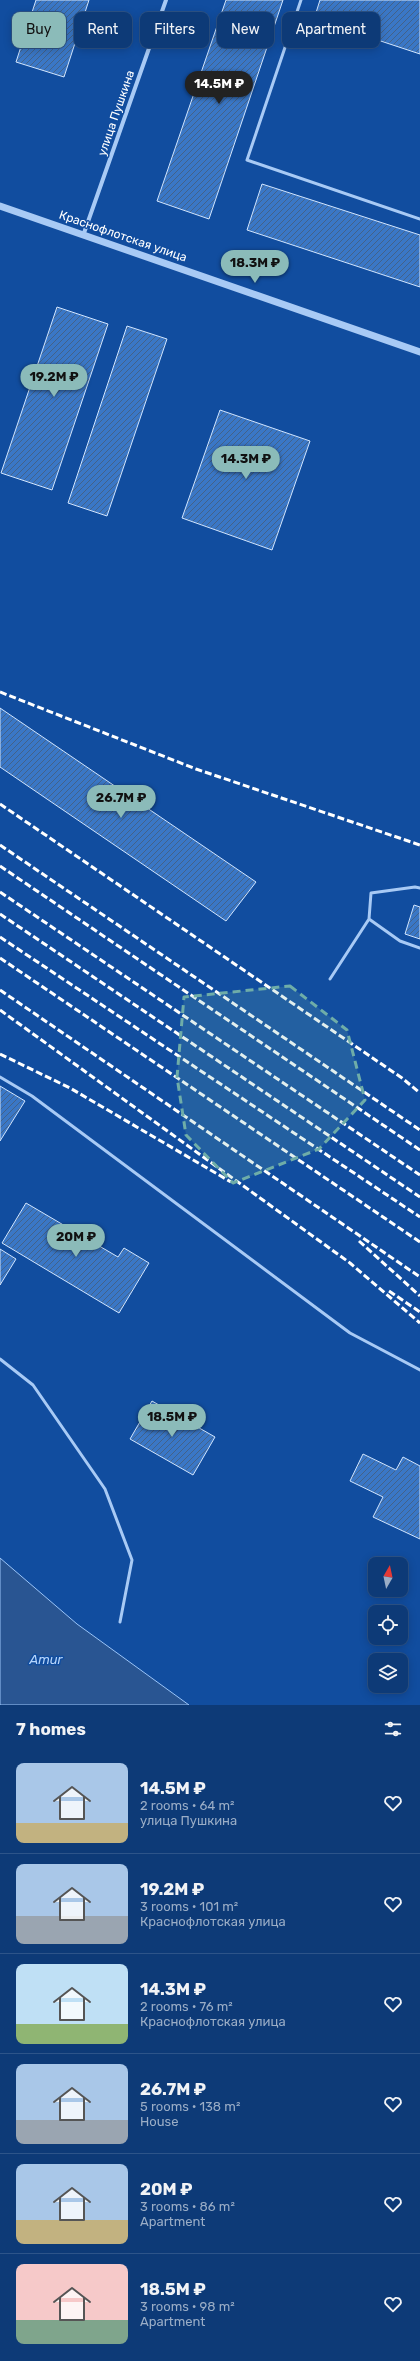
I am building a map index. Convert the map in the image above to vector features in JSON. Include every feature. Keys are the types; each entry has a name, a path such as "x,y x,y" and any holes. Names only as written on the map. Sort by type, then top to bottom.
{"street":[{"name":"улица Пушкина","path":"84,233 166,0"},
{"name":"Краснофлотская улица","path":"0,206 84,233 420,352"}],"lane":[{"path":"301,0 247,160 420,219"},
{"path":"330,979 369,919 371,893 415,887 420,888"},
{"path":"369,919 400,941 420,948"},
{"path":"0,1077 32,1096 350,1333 420,1370"},
{"path":"0,1359 33,1385 105,1489 132,1560 120,1622"}],"highlighted area":[{"path":"290,986 347,1030 365,1100 319,1149 233,1183 186,1135 177,1077 184,997"}],"water":[{"name":"Amur","path":"0,1558 77,1624 189,1705 0,1705"}],"building":[{"path":"36,0 89,0 85,12 74,12 74,46 64,77 16,62 21,48 66,48 66,12 32,12"},
{"path":"226,0 283,0 274,27 274,12 222,12"},
{"path":"320,0 420,0 420,54 380,41 380,12 316,12"},
{"path":"217,26 217,48 267,48 209,219 157,201"},
{"path":"262,184 420,235 420,287 247,230"},
{"path":"57,307 108,324 52,490 1,473"},
{"path":"127,326 167,339 107,516 68,503"},
{"path":"220,410 310,441 272,550 182,518"},
{"path":"0,708 256,882 226,921 0,767"},
{"path":"414,905 420,907 420,939 405,934"},
{"path":"0,1086 25,1101 0,1141"},
{"path":"26,1203 118,1257 124,1248 149,1263 119,1313 2,1243"},
{"path":"0,1249 16,1259 0,1285"},
{"path":"152,1401 215,1437 193,1475 130,1439"},
{"path":"363,1454 396,1470 403,1457 420,1466 420,1539 373,1517 383,1497 350,1481"}],"railway":[{"path":"0,692 196,769 420,845"},
{"path":"0,804 402,1078 420,1093"},
{"path":"0,845 420,1130"},
{"path":"0,866 420,1150"},
{"path":"0,892 420,1175"},
{"path":"0,914 420,1197"},
{"path":"0,937 420,1217"},
{"path":"0,958 420,1242"},
{"path":"0,990 420,1277"},
{"path":"0,1010 350,1263 420,1323"},
{"path":"0,1054 70,1088 231,1182"},
{"path":"359,1241 420,1296"},
{"path":"389,1291 420,1312"}]}
